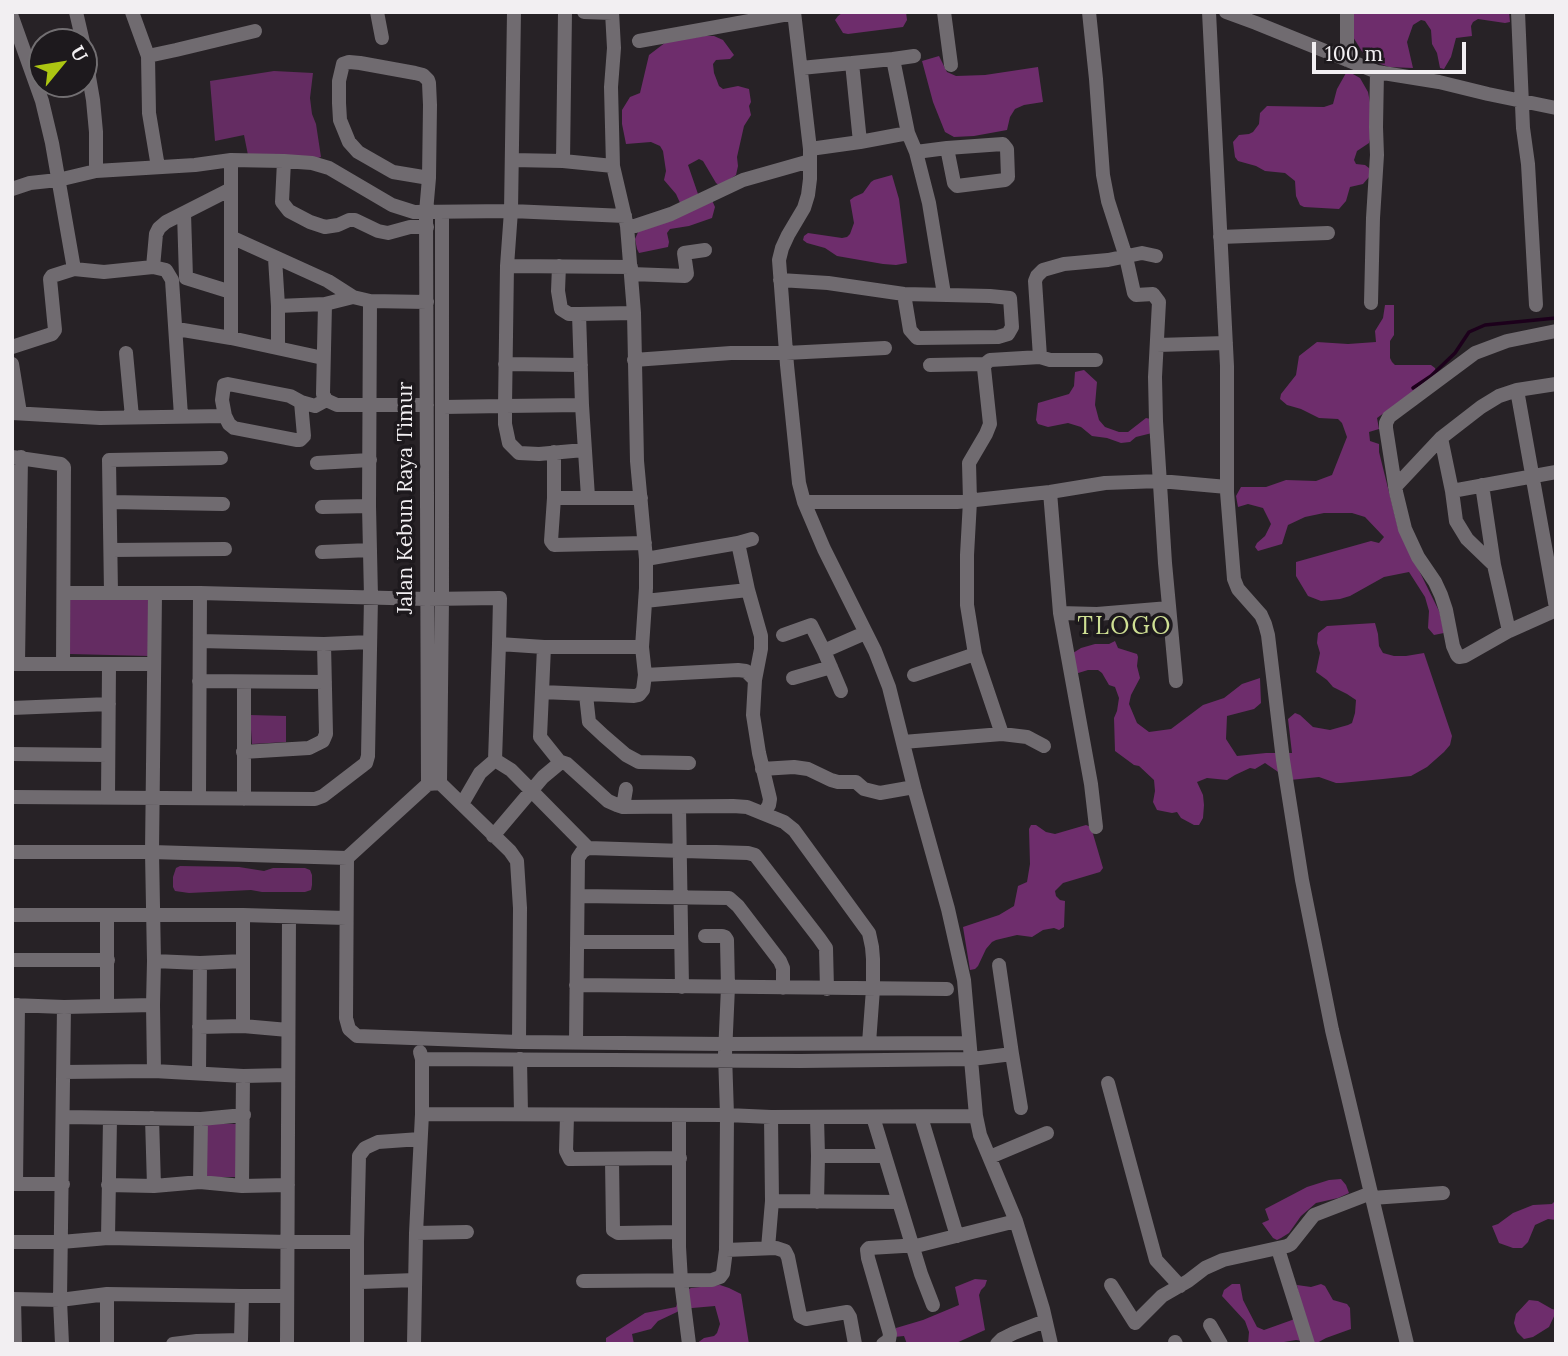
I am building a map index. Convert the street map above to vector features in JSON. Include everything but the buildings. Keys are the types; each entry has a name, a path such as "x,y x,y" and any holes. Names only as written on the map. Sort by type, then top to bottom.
{"street":[{"path":"132,12 148,56 149,113 158,167"},
{"path":"377,12 382,38"},
{"path":"514,12 505,364 506,436 512,448 524,454 584,450"},
{"path":"563,161 565,12"},
{"path":"542,692 634,696 643,690 645,675 642,647 646,559 638,461 634,313 629,223 613,166 612,13 584,12"},
{"path":"639,41 794,12 810,155 808,195 804,208 782,248 779,260 798,475 804,502 824,549 890,687 964,980 980,1135 1016,1221 1051,1344"},
{"path":"944,12 951,65"},
{"path":"1089,12 1103,175 1108,201 1134,293 1153,294 1159,302 1154,377 1165,563 1176,681"},
{"path":"1209,12 1226,343 1227,487 1234,579 1238,589 1264,621 1268,635 1296,846 1332,1030 1407,1344"},
{"path":"1226,12 1377,72 1411,76 1556,107"},
{"path":"1347,12 1347,60"},
{"path":"1518,12 1536,305"},
{"path":"12,17 43,101 74,269"},
{"path":"148,56 256,30"},
{"path":"801,68 914,56"},
{"path":"892,59 908,133 916,152 929,203 944,295"},
{"path":"852,62 860,142"},
{"name":"Jalan Kebun Raya Timur","path":"429,178 394,172 358,152 349,142 340,120 338,103 338,81 343,64 360,63 415,73 428,80 430,105 427,405 435,599"},
{"path":"1371,303 1377,155 1377,72"},
{"path":"92,98 96,171"},
{"path":"284,161 282,202 289,211 317,225 332,226 352,219 388,233 442,213 511,211 629,223 671,214 743,180 810,155 908,133"},
{"path":"916,152 947,148 1003,144 1007,149 1008,177 1005,180 957,186 954,183 947,148"},
{"path":"12,190 30,183 96,171 231,160 312,163 329,168 392,205 427,220"},
{"path":"231,160 231,338"},
{"path":"512,160 613,166"},
{"path":"153,267 159,228 231,189"},
{"path":"181,416 177,329 184,213"},
{"name":"Jalan Kebun Raya Timur","path":"434,783 435,599 443,407 442,213"},
{"path":"1220,237 1328,233"},
{"path":"231,237 328,282 353,297 370,301 427,302"},
{"path":"507,266 631,270 685,276 684,253 705,250"},
{"path":"1040,357 1035,281 1043,270 1064,264 1142,253 1156,256"},
{"path":"275,258 278,348"},
{"path":"12,347 51,334 55,330 50,278 74,269 104,272 153,267 166,270 179,279 231,292"},
{"path":"559,267 558,291 561,309 566,313 634,313"},
{"path":"780,280 828,282 904,293 1035,297"},
{"path":"904,293 910,330 918,338 930,339 1003,336 1012,327 1010,298"},
{"path":"278,306 325,304 353,297"},
{"path":"12,797 319,798 366,764 371,597 370,301"},
{"path":"325,304 323,394 326,400 337,405 427,405"},
{"path":"579,314 588,497"},
{"path":"177,329 323,358"},
{"path":"1517,390 1556,609 1459,657 1455,653 1441,596 1405,529 1395,488 1386,423 1389,417 1475,353 1507,341 1556,331"},
{"path":"1157,345 1226,343"},
{"path":"634,360 731,353 885,348"},
{"path":"126,353 132,417"},
{"path":"930,365 985,364 990,360 1040,357 1050,360 1096,360"},
{"path":"505,364 581,365"},
{"path":"985,364 990,424 969,463 967,583 969,625 975,654 1002,734"},
{"path":"12,365 16,413 100,418 225,416"},
{"path":"301,402 304,436 300,440 234,428 225,416 222,400 224,385 228,384 290,396 315,406 326,400"},
{"path":"1395,488 1441,438 1481,407 1499,396 1517,390 1556,384"},
{"path":"443,407 582,405"},
{"path":"1441,438 1456,521 1467,539 1494,565"},
{"path":"554,452 551,541 554,545 645,543"},
{"path":"64,664 64,467 61,464 17,457 15,664 109,665 155,664"},
{"path":"111,593 109,460 221,457"},
{"path":"317,463 370,460"},
{"path":"1452,491 1556,472"},
{"path":"804,502 970,500 1051,492 1105,483 1160,481 1227,487"},
{"path":"1482,485 1494,565 1509,631"},
{"path":"1051,492 1060,613 1091,784 1096,827"},
{"path":"554,498 641,498"},
{"path":"110,502 223,504"},
{"path":"322,507 369,506"},
{"path":"646,559 745,541 748,590 761,636 753,715 770,799 764,813"},
{"path":"111,550 225,548"},
{"path":"322,552 370,551"},
{"path":"645,601 748,590"},
{"path":"64,593 500,598 495,760 480,773 462,804"},
{"path":"199,799 200,593"},
{"path":"154,1070 152,852 155,594"},
{"path":"1060,613 1097,614 1170,608"},
{"path":"783,635 811,625 841,691"},
{"path":"824,651 866,633"},
{"path":"200,641 370,642"},
{"path":"243,752 309,748 323,741 326,734 324,643"},
{"path":"499,644 642,647"},
{"path":"544,647 540,737 560,762 567,764 611,803 623,807 747,807 784,822 794,830 869,933 873,989 869,1044"},
{"path":"914,675 975,654"},
{"path":"108,798 109,665"},
{"path":"793,678 831,667"},
{"path":"645,675 738,670 746,671 755,680"},
{"path":"199,681 325,682"},
{"path":"244,682 244,799"},
{"path":"586,695 589,722 626,755 639,762 689,763"},
{"path":"12,708 109,704"},
{"path":"903,743 1002,734 1027,737 1044,746"},
{"path":"12,754 108,755"},
{"path":"495,760 532,791 587,848"},
{"path":"493,836 543,777 560,762"},
{"path":"762,769 808,769 831,780 856,782 864,789 880,793 914,787"},
{"path":"12,852 152,852 347,858 434,783 462,804 514,855 518,868 520,908 519,1042"},
{"path":"623,807 626,789"},
{"path":"679,807 682,987"},
{"path":"576,1041 578,858 587,848 748,853 758,858 826,948 827,989"},
{"path":"347,858 346,1018 349,1029 360,1037 519,1042 969,1043"},
{"path":"578,896 725,897 733,900 780,961 783,968 783,988"},
{"path":"12,915 346,918"},
{"path":"107,915 107,1005"},
{"path":"243,915 243,1026"},
{"path":"287,1344 289,917"},
{"path":"583,1280 712,1280 720,1277 723,1269 726,1250 727,940 722,936 705,936"},
{"path":"577,942 680,942"},
{"path":"12,960 108,960"},
{"path":"154,961 243,961"},
{"path":"199,1073 200,963"},
{"path":"999,965 1021,1108"},
{"path":"576,985 947,989"},
{"path":"63,1184 14,1184 15,1005 153,1005"},
{"path":"62,1344 60,1300 64,1007"},
{"path":"199,1027 243,1026 288,1030"},
{"path":"414,1344 422,1114 422,1059 417,1038"},
{"path":"422,1059 972,1059 1012,1054"},
{"path":"520,1059 520,1114"},
{"path":"63,1072 154,1070 243,1076 288,1075"},
{"path":"242,1186 243,1076"},
{"path":"1108,1083 1156,1260 1180,1286"},
{"path":"422,1114 976,1116"},
{"path":"64,1117 201,1119 244,1115"},
{"path":"567,1115 566,1152 572,1160 680,1158"},
{"path":"679,1115 681,1281 689,1344"},
{"path":"873,1116 933,1305"},
{"path":"768,1248 772,1202 771,1117"},
{"path":"817,1117 817,1202"},
{"path":"920,1117 957,1236"},
{"path":"152,1118 154,1186"},
{"path":"107,1238 110,1119"},
{"path":"200,1182 201,1119"},
{"path":"990,1157 1047,1133"},
{"path":"358,1344 358,1161 362,1151 369,1145 420,1139"},
{"path":"818,1156 885,1156"},
{"path":"611,1160 612,1229 616,1233 679,1232"},
{"path":"108,1185 154,1186 200,1182 242,1186 288,1185"},
{"path":"1111,1285 1135,1323 1155,1302 1205,1268 1223,1260 1279,1249 1291,1244 1314,1215 1372,1196 1443,1193"},
{"path":"772,1202 899,1202"},
{"path":"883,1344 889,1340 890,1334 867,1250 871,1247 913,1245 1016,1221"},
{"path":"416,1233 467,1233"},
{"path":"12,1242 107,1238 357,1242"},
{"path":"726,1250 781,1248 788,1257 801,1318 847,1312 855,1344"},
{"path":"1279,1249 1308,1344"},
{"path":"361,1282 415,1280"},
{"path":"15,1344 13,1299 60,1300 107,1294 288,1296"},
{"path":"107,1294 107,1344"},
{"path":"173,1344 241,1342 242,1296"},
{"path":"997,1344 1014,1332 1045,1321"},
{"path":"1210,1325 1221,1344"}],"shaded area":[{"path":"906,12 907,20 903,27 848,34 843,33 835,20 842,13"},
{"path":"1353,12 1509,12 1510,22 1478,19 1473,22 1472,36 1456,38 1451,57 1444,69 1440,68 1432,44 1431,30 1425,21 1421,20 1413,25 1407,42 1413,68 1389,67 1375,62 1363,53 1353,37"},
{"path":"704,36 723,40 734,55 730,59 716,60 713,64 719,86 723,89 738,86 749,89 751,115 744,126 736,175 720,186 703,161 699,159 688,165 698,194 711,198 715,207 712,218 670,229 667,233 668,247 639,253 635,239 639,230 681,205 664,180 666,171 660,146 651,142 626,144 622,110 630,97 640,93 649,55 666,42"},
{"path":"939,56 947,72 956,76 985,75 1038,67 1043,102 1015,109 1007,130 954,137 945,132 933,102 922,61"},
{"path":"274,71 313,73 310,98 321,157 312,160 248,155 244,135 215,141 210,81"},
{"path":"1346,73 1360,78 1368,92 1374,123 1369,143 1357,151 1354,160 1356,164 1369,168 1369,177 1363,184 1350,187 1346,201 1339,209 1304,207 1296,196 1295,181 1285,173 1265,171 1238,161 1233,142 1239,135 1253,132 1259,124 1260,113 1267,106 1324,107 1333,104 1337,89"},
{"path":"892,175 899,199 907,263 883,264 837,256 825,248 803,240 808,233 847,237 854,223 850,200 863,193 874,180"},
{"path":"1385,305 1394,305 1394,335 1390,341 1392,362 1395,365 1431,365 1437,375 1377,418 1379,429 1369,432 1370,441 1379,444 1398,528 1440,613 1444,633 1434,635 1428,628 1429,611 1425,597 1409,572 1384,577 1350,596 1321,601 1308,596 1296,576 1296,562 1371,541 1379,543 1384,537 1365,517 1352,513 1324,513 1305,517 1288,525 1282,544 1258,551 1255,547 1271,524 1263,508 1248,504 1238,507 1236,496 1241,487 1266,487 1286,480 1316,481 1332,475 1347,437 1342,423 1338,419 1319,418 1287,405 1280,399 1281,394 1296,375 1299,356 1317,342 1376,342 1375,331 1383,318"},
{"path":"1084,370 1097,382 1095,405 1099,420 1105,427 1128,432 1146,418 1151,419 1152,433 1121,443 1092,436 1081,427 1068,423 1048,427 1038,424 1038,403 1069,394 1074,386 1075,372"},
{"path":"70,594 150,595 149,656 70,654"},
{"path":"1375,623 1383,653 1406,656 1424,653 1452,736 1450,745 1444,752 1427,767 1411,776 1341,783 1319,777 1290,780 1265,763 1227,780 1207,778 1197,782 1204,805 1203,818 1199,825 1181,818 1177,812 1157,810 1153,802 1154,780 1139,766 1115,751 1114,718 1119,698 1115,687 1109,685 1098,670 1075,674 1073,653 1081,648 1115,641 1118,648 1137,654 1140,678 1129,704 1137,723 1149,732 1171,729 1203,705 1224,698 1242,684 1260,678 1261,703 1254,709 1227,716 1226,739 1237,756 1292,753 1288,719 1295,713 1313,727 1330,730 1352,723 1355,713 1356,700 1333,687 1316,672 1320,653 1318,633 1327,626"},
{"path":"250,715 286,716 286,742 252,744"},
{"path":"1031,825 1055,834 1086,825 1091,827 1103,868 1100,872 1063,883 1055,891 1060,900 1065,901 1064,927 1059,930 1043,930 1032,937 1017,935 996,940 986,949 978,966 970,970 963,927 999,915 1014,906 1018,886 1027,882"},
{"path":"239,867 264,871 273,868 305,868 310,870 312,885 311,890 305,892 175,891 173,877 176,868"},
{"path":"203,1123 237,1124 238,1177 203,1177"},
{"path":"1341,1179 1349,1193 1316,1203 1301,1216 1289,1233 1281,1238 1273,1238 1262,1223 1269,1220 1265,1209 1307,1187"},
{"path":"1556,1200 1556,1220 1548,1219 1535,1225 1528,1242 1522,1248 1499,1243 1492,1226 1513,1213 1533,1205 1552,1204"},
{"path":"975,1279 987,1280 979,1295 985,1330 954,1344 907,1344 904,1336 894,1337 896,1328 959,1305 955,1287"},
{"path":"1232,1284 1240,1284 1243,1300 1257,1327 1264,1330 1292,1320 1302,1313 1297,1285 1311,1287 1321,1284 1333,1300 1347,1304 1350,1308 1351,1329 1317,1343 1296,1340 1248,1344 1249,1332 1245,1321 1222,1296 1224,1290"},
{"path":"720,1285 741,1294 749,1344 696,1344 717,1333 720,1324 715,1306 681,1309 658,1321 651,1329 632,1334 634,1344 606,1344 606,1338 645,1313 676,1307 680,1293 691,1288"},
{"path":"1529,1300 1538,1301 1556,1312 1549,1327 1524,1339 1517,1332 1514,1323 1516,1314"}],"waterway":[{"path":"1413,388 1431,376 1455,353 1469,332 1485,325 1556,318"}],"district":[{"name":"TLOGO","path":"1125,627"}]}
